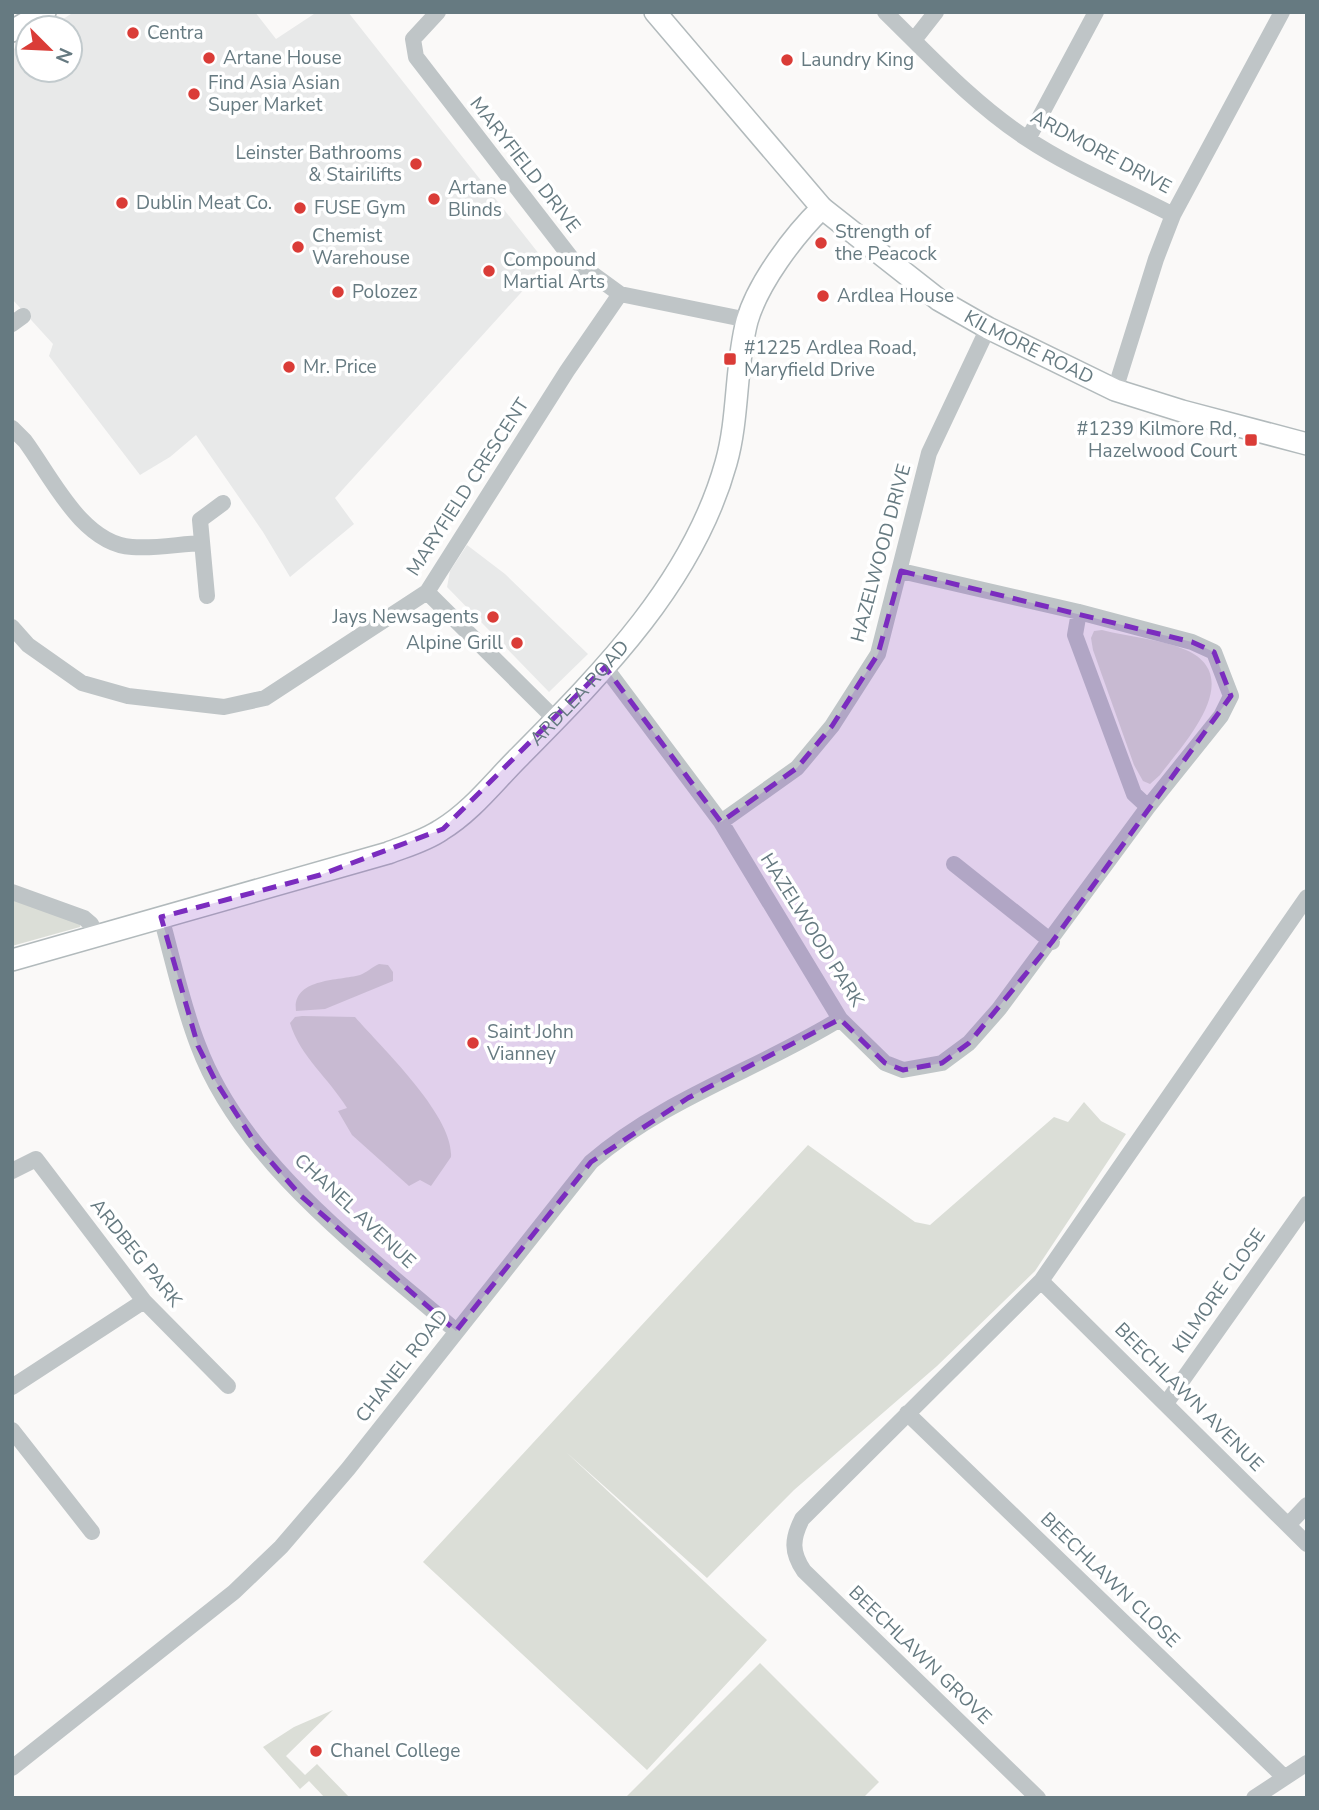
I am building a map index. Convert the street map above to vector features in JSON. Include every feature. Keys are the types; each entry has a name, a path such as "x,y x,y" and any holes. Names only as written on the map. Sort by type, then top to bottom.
{"street":[{"path":"12,31 45,12"},
{"name":"MARYFIELD DRIVE","path":"438,12 413,39 415,57 572,260 620,294 748,320"},
{"name":"KILMORE ROAD","path":"655,12 822,208 939,300 988,328 1115,390 1307,444"},
{"name":"ARDMORE DRIVE","path":"885,12 971,96 1028,139 1173,215"},
{"path":"914,40 936,12"},
{"path":"1028,139 1096,12"},
{"name":"ARDMORE DRIVE","path":"1115,390 1156,259 1173,215 1282,12"},
{"name":"ARDLEA ROAD","path":"12,960 320,875 424,840 469,809 605,667 656,605 701,527 726,462 748,320 780,255 802,227 822,208"},
{"name":"MARYFIELD CRESCENT","path":"12,627 28,645 82,683 128,696 224,707 265,698 427,592 567,370 620,294"},
{"name":"HAZELWOOD DRIVE","path":"721,822 797,768 832,726 877,654 901,571 929,453 988,328"},
{"path":"12,428 25,441 92,530 120,545 132,547 202,543"},
{"path":"207,596 200,520 223,503"},
{"name":"HAZELWOOD PARK","path":"605,667 721,822 840,1019 885,1063 903,1070 942,1063 977,1034 1052,942 1148,807 1221,716 1231,696 1214,652 1192,642 1079,612 901,571"},
{"path":"427,592 555,719"},
{"path":"1079,612 1075,635 1134,794 1148,807"},
{"path":"954,864 1052,942"},
{"path":"12,892 84,918 92,924 97,936"},
{"path":"907,1413 1041,1281 1307,897"},
{"name":"CHANEL AVENUE","path":"161,918 198,1046 216,1082 257,1146 301,1196 456,1331"},
{"name":"CHANEL ROAD","path":"12,1768 234,1592 281,1547 348,1469 570,1185 615,1142 688,1098 840,1019"},
{"name":"ARDBEG PARK","path":"12,1171 36,1160 144,1301 228,1387"},
{"name":"KILMORE CLOSE","path":"1167,1402 1307,1205"},
{"name":"BEECHLAWN AVENUE","path":"1041,1281 1167,1402 1307,1544"},
{"path":"12,1387 144,1301"},
{"name":"BEECHLAWN GROVE","path":"907,1413 802,1519 793,1545 796,1559 804,1571 1038,1798"},
{"name":"BEECHLAWN CLOSE","path":"907,1413 1283,1777"},
{"path":"12,1430 92,1532"},
{"path":"1288,1525 1307,1505"},
{"path":"1254,1798 1307,1763"}],"highlighted area":[{"path":"901,571 1192,642 1214,652 1231,696 1052,942 969,1043 942,1063 903,1070 885,1063 840,1019 688,1098 591,1162 456,1331 301,1196 257,1146 216,1082 198,1046 161,917 320,875 443,829 605,667 721,822 797,768 832,726 878,654"}],"shaded area":[{"path":"255,12 276,39 317,12 348,12 547,264 335,498 354,524 290,577 263,532 196,435 170,457 140,475 49,356 53,344 12,299 12,50 14,49 14,84 84,84 84,14 71,14"},
{"path":"467,545 505,574 588,654 549,692 447,587 450,571"},
{"path":"1102,630 1186,650 1203,662 1211,677 1211,693 1194,729 1160,775 1150,784 1143,781 1134,765 1093,650 1091,638 1094,631"},
{"path":"12,899 81,924 80,927 12,946"},
{"path":"379,964 388,965 393,972 393,981 325,1009 296,1011 301,992 309,987 329,980 360,975"},
{"path":"295,1017 355,1017 414,1083 441,1122 449,1140 451,1157 431,1186 420,1180 409,1186 352,1135 338,1111 347,1108 308,1057 295,1035 290,1023"},
{"path":"1084,1102 1101,1121 1126,1134 1035,1271 937,1366 794,1490 707,1578 566,1452 767,1640 647,1770 423,1562 808,1145 915,1222 930,1225 1054,1117 1068,1122"},
{"path":"760,1663 879,1782 863,1798 625,1798"},
{"path":"333,1710 286,1756 305,1775 317,1764 350,1798 325,1798 309,1781 300,1789 263,1747 294,1727"}],"place":[{"name":"Centra","path":"133,33"},
{"name":"Artane House","path":"209,58"},
{"name":"Laundry King","path":"787,60"},
{"name":"Find Asia Asian Super Market","path":"194,94"},
{"name":"Leinster Bathrooms & Stairilifts","path":"416,164"},
{"name":"Artane Blinds","path":"434,199"},
{"name":"Dublin Meat Co.","path":"122,203"},
{"name":"FUSE Gym","path":"300,208"},
{"name":"Strength of the Peacock","path":"821,243"},
{"name":"Chemist Warehouse","path":"298,247"},
{"name":"Compound Martial Arts","path":"489,271"},
{"name":"Polozez","path":"338,292"},
{"name":"Ardlea House","path":"823,296"},
{"name":"#1225 Ardlea Road, Maryfield Drive","path":"730,359"},
{"name":"Mr. Price","path":"289,367"},
{"name":"#1239 Kilmore Rd, Hazelwood Court","path":"1251,440"},
{"name":"Jays Newsagents","path":"493,617"},
{"name":"Alpine Grill","path":"517,643"},
{"name":"Saint John Vianney","path":"473,1043"},
{"name":"Chanel College","path":"316,1751"}]}
